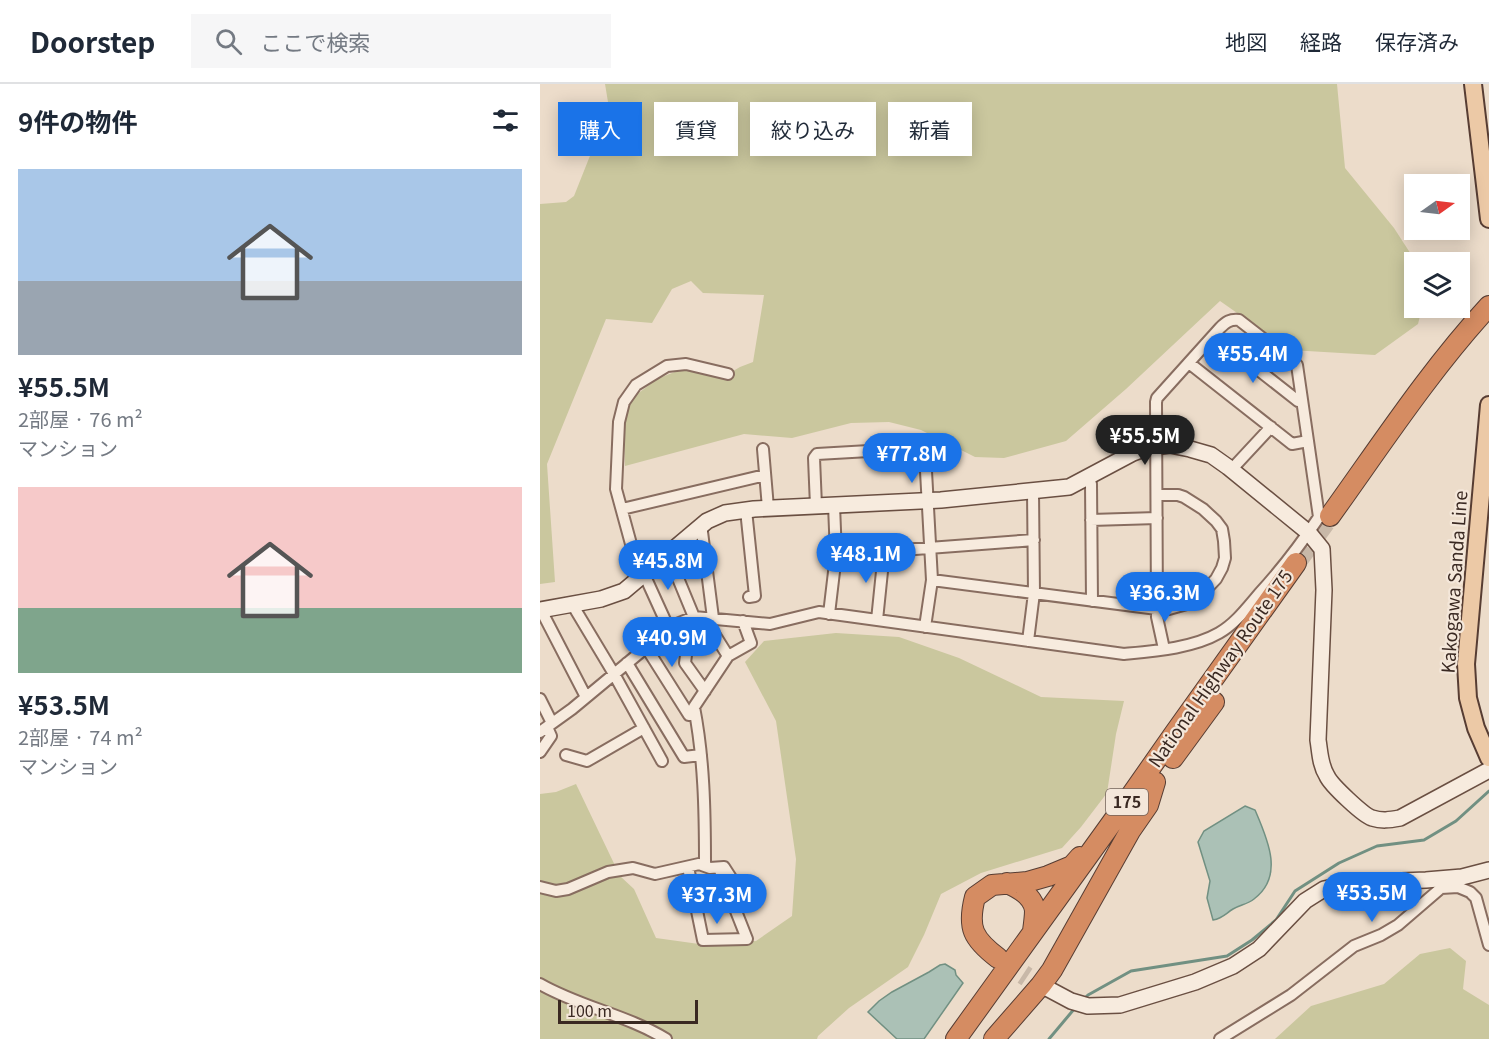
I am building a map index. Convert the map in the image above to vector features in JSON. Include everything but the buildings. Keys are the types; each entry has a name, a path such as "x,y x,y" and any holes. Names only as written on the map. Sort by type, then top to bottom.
{"highway":[{"path":"1481,324 1428,380 1333,522 1473,344 1489,306"},
{"name":"National Highway Route 175","path":"956,1039 1174,734 1303,565 1155,782 971,1039"},
{"path":"994,1039 1034,981 1052,970 1130,831 1148,806 1155,782"},
{"path":"998,958 979,941 973,932 971,913 975,897 992,885 1027,882 1072,866 1116,817"},
{"path":"1007,883 1019,888 1035,909 1033,931"}],"main road":[{"path":"1473,84 1489,219"},
{"name":"Kakogawa Sanda Line","path":"1489,405 1487,454 1466,664 1468,698 1476,728 1489,758"}],"street":[{"path":"546,727 669,629 694,617 770,624 819,612 1125,654 1164,649 1201,642 1221,632 1242,615 1319,517 1297,365 1239,320 1232,319 1226,322 1157,398 1156,402 1157,617 1164,649"},
{"path":"1214,334 1298,401 1302,400"},
{"path":"1189,363 1292,444 1308,441"},
{"path":"705,691 685,663 686,656 669,629 644,574 637,566 616,489 620,422 624,402 636,385 667,366 686,364 728,374"},
{"path":"1231,470 1271,427"},
{"path":"586,697 541,610 601,599 624,591 706,521 725,513 746,510 927,501 1069,487 1133,453 1146,448 1170,445 1211,455 1309,532 1322,549 1324,590 1318,740 1321,763 1327,778 1342,794 1369,817 1385,821 1400,818 1489,770"},
{"path":"816,506 814,458 817,454 921,448 925,453 932,580 925,627"},
{"path":"763,449 768,508"},
{"path":"622,509 765,475"},
{"path":"1088,477 1091,484 1092,601"},
{"path":"1028,641 1034,593 1034,491"},
{"path":"932,580 1157,609 1169,609 1194,603 1216,579 1222,568 1225,558 1222,529 1216,520 1203,509 1184,497 1157,495"},
{"path":"829,614 836,555 834,505"},
{"path":"746,510 755,596 749,597"},
{"path":"1091,520 1157,518"},
{"path":"698,528 702,532 710,618 708,624 728,656"},
{"path":"836,555 1034,540"},
{"path":"877,620 884,552"},
{"path":"668,554 694,617"},
{"path":"572,604 662,761"},
{"path":"703,865 705,851 701,755 694,707 728,656 751,643 743,621"},
{"path":"646,647 689,715 695,714"},
{"path":"627,663 684,757 701,755"},
{"path":"540,699 550,736 540,752"},
{"path":"566,755 587,761 644,728"},
{"path":"540,887 556,891 568,889 608,872 633,868 655,874 703,865 710,868 724,867 744,898"},
{"path":"688,867 703,940 747,939 719,867"},
{"path":"1034,981 1071,1001 1088,1006 1120,1005 1195,982 1233,966 1259,949 1305,901 1324,889 1352,883 1462,877 1489,870"},
{"path":"1426,880 1430,897"},
{"path":"1220,1039 1291,995 1354,946 1398,925 1441,888 1458,887 1470,892 1476,898 1489,945"},
{"path":"540,984 561,995 652,1030 666,1039"}],"shaded area":[{"path":"605,84 1337,84 1345,168 1394,228 1410,252 1404,252 1404,318 1420,318 1418,324 1375,355 1290,350 1220,301 1126,389 1066,441 1004,458 975,457 921,430 889,422 851,423 792,438 744,434 625,466 625,411 636,395 657,379 682,369 728,374 753,362 764,295 703,293 691,281 672,289 652,323 606,319 547,464 555,582 540,584 540,204 566,202 574,196 590,156 642,156 642,102 608,102"},
{"path":"836,633 899,637 959,658 1041,697 1124,701 1116,734 1107,793 1062,848 981,873 941,894 908,967 849,1008 817,1039 540,1039 540,794 556,792 576,784 620,876 634,889 656,938 699,944 756,941 792,916 796,859 776,721 745,662 764,641"},
{"path":"1245,806 1255,810 1268,844 1271,856 1269,879 1263,890 1252,901 1213,920 1207,898 1210,881 1198,842 1204,831"},
{"path":"1450,948 1466,961 1463,989 1489,1005 1489,1039 1275,1039 1311,1006 1384,984 1420,954"},
{"path":"945,964 955,970 963,983 924,1039 897,1039 868,1012 892,992"}],"waterway":[{"path":"1084,999 1131,971 1227,956 1252,940 1276,920 1295,891 1339,863 1377,846 1424,840 1456,821 1489,791"},
{"path":"1049,1039 1075,1008"}],"tunnel":[{"path":"1296,563 1330,516"},
{"path":"998,958 1027,977"}]}
